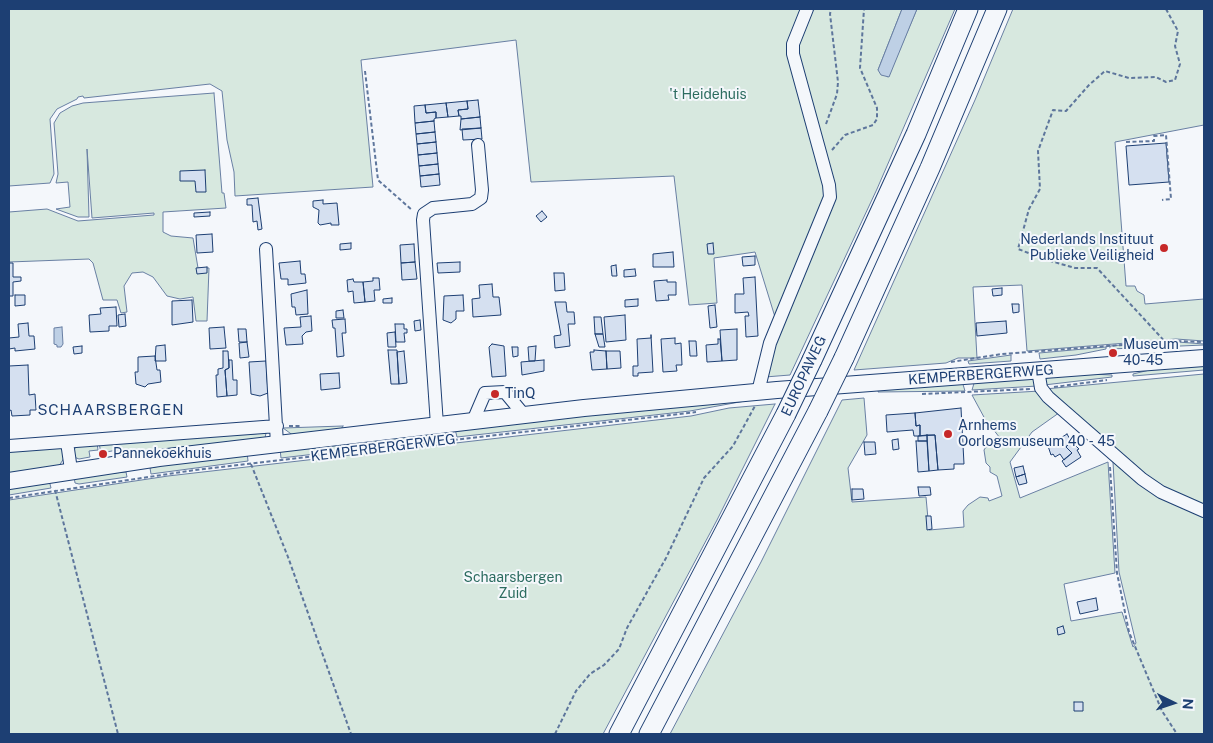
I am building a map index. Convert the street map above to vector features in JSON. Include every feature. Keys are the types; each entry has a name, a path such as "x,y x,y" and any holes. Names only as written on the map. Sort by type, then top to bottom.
{"highway":[{"name":"EUROPAWEG","path":"619,734 786,414 812,360 916,134 968,9"},
{"name":"EUROPAWEG","path":"649,734 697,646 844,358 930,168 997,9"},
{"path":"661,734 697,646"}],"main road":[{"name":"KEMPERBERGERWEG","path":"9,481 71,470 524,415 754,399 1038,370 1204,358"}],"street":[{"path":"754,399 770,343 828,206 829,185 793,54 793,44 807,9"},
{"path":"423,220 424,214 433,208 472,204 481,198 478,145"},
{"name":"KEMPERBERGERWEG","path":"423,220 437,425"},
{"path":"266,249 277,444"},
{"path":"1038,370 1041,388 1142,478 1161,492 1204,511"},
{"path":"473,421 485,394 506,392 524,415"},
{"path":"9,446 277,426"},
{"path":"67,442 71,470"}],"path":[{"path":"825,126 837,94 838,82 831,9"},
{"path":"824,168 828,155 845,135 873,125 877,119 877,108 860,68 864,9"},
{"path":"1166,9 1178,31 1175,46 1180,64 1175,80 1166,82 1156,77 1129,78 1105,71 1089,84 1066,111 1053,110 1038,151 1040,189 1022,227 1018,249 1075,268 1097,268 1173,350"},
{"path":"365,71 378,180 423,220"},
{"path":"1126,142 1154,141 1154,136 1166,136 1171,199 1162,200"},
{"path":"946,364 958,360 1002,354 1165,341 1204,342"},
{"path":"1108,346 1108,351"},
{"name":"KEMPERBERGERWEG","path":"1041,388 1111,380"},
{"path":"555,734 576,691 590,674 604,665 619,649 627,628 666,558 704,478 733,446 754,399"},
{"name":"KEMPERBERGERWEG","path":"9,498 55,490 251,464 700,412"},
{"path":"1109,448 1117,573 1129,632 1162,711 1177,734"},
{"path":"251,464 288,557 351,734"},
{"path":"55,490 118,734"}],"green space":[{"name":"'t Heidehuis","path":"9,9 804,9 790,44 827,198 775,317 755,252 714,258 717,303 689,305 674,176 531,182 516,40 361,60 373,187 235,196 234,172 227,140 222,91 210,84 84,98 83,96 78,97 57,109 50,119 54,174 50,183 9,186"},
{"path":"902,9 878,70 888,77 917,9 955,9 877,189 790,375 765,377 769,361 830,207 796,54 810,10"},
{"path":"1013,9 1204,9 1204,125 1115,142 1126,286 1135,286 1137,291 1144,295 1145,304 1204,299 1204,341 1176,339 1027,351 1022,285 973,287 977,358 958,358 946,363 854,370 975,100"},
{"path":"214,93 222,193 224,193 226,208 163,212 163,232 171,236 193,238 198,268 209,268 207,321 196,321 193,297 180,299 167,296 153,277 143,272 132,273 124,286 127,312 121,313 117,300 103,300 93,263 89,259 9,262 9,212 47,209 78,221 154,215 154,213 92,218 87,149 89,217 78,217 56,209 70,207 68,182 56,183 58,174 54,123 60,113 72,106 83,103"},
{"path":"1165,341 1204,345 1110,349 1110,346"},
{"path":"1106,347 1106,349 1076,355 1040,359 1039,353"},
{"path":"1011,355 1011,361 969,364 968,361"},
{"path":"1204,363 1204,370 1133,376 1133,374 1170,365"},
{"path":"1071,373 1112,375 1112,377 1044,385 1044,380 1048,375"},
{"path":"1204,374 1204,508 1162,489 1045,389"},
{"path":"1031,376 1036,381 1037,386 972,390 975,380"},
{"path":"962,381 965,391 878,392 879,388"},
{"path":"1040,391 1063,410 1032,432 1010,462 1020,498 1108,462 1115,573 1064,584 1071,621 1122,612 1133,647 1136,643 1119,572 1113,462 1204,514 1204,734 670,734 761,562 842,400 864,398 867,435 848,468 852,502 926,497 929,530 964,527 963,511 968,505 980,497 988,498 989,501 1002,496 997,476 990,472 990,467 986,463 984,450 986,447 998,444 1000,438 985,419 972,395"},
{"path":"756,399 690,411 457,437 455,429 630,409"},
{"name":"Schaarsbergen Zuid","path":"775,404 717,520 603,734 9,734 9,500 168,476 691,416 729,408"},
{"path":"343,426 340,431 294,436 283,428"},
{"path":"451,429 452,438 281,458 280,449"},
{"path":"266,433 265,438 159,452 117,453 117,450 101,453 99,443"},
{"path":"97,443 98,450 89,451 90,457 79,459 74,457 73,450 79,445"},
{"path":"59,446 63,450 64,458 59,466 9,474 9,450"},
{"path":"247,452 248,461 151,474 150,468 188,460"},
{"path":"126,472 127,477 75,483 74,476"},
{"path":"49,480 51,488 9,495 9,486"}],"water":[{"path":"902,9 917,9 889,77 881,75 878,70"},
{"path":"62,327 63,344 61,347 57,347 54,344 54,328"}],"building":[{"path":"478,100 480,117 461,119 458,110 468,109 467,101"},
{"path":"467,101 468,109 458,110 459,116 448,117 446,103"},
{"path":"446,103 448,117 436,118 436,112 426,113 425,105"},
{"path":"425,105 426,113 436,112 436,118 434,121 415,123 414,106"},
{"path":"480,117 481,128 460,130 461,119"},
{"path":"434,121 435,132 416,134 415,123"},
{"path":"481,128 482,139 463,140 462,129"},
{"path":"435,132 436,142 417,144 416,134"},
{"path":"436,142 437,153 418,155 417,144"},
{"path":"1166,143 1169,182 1129,185 1126,146"},
{"path":"437,153 438,164 419,166 418,155"},
{"path":"438,164 439,174 420,176 419,166"},
{"path":"205,170 206,192 196,192 195,181 180,181 180,171"},
{"path":"439,174 440,185 421,187 420,176"},
{"path":"258,198 262,229 258,230 257,221 253,222 252,205 247,205 247,199"},
{"path":"323,200 323,204 337,203 339,225 331,225 331,223 320,225 318,223 319,210 313,207 313,201"},
{"path":"542,211 547,217 541,222 536,216"},
{"path":"210,212 210,216 194,217 194,213"},
{"path":"212,234 213,252 197,253 196,235"},
{"path":"351,243 351,249 340,250 340,244"},
{"path":"713,243 714,254 708,254 707,244"},
{"path":"414,244 415,262 401,263 400,245"},
{"path":"673,252 674,267 653,267 653,254"},
{"path":"755,256 755,265 743,266 742,257"},
{"path":"300,261 301,274 305,274 306,283 288,285 288,279 281,279 279,263"},
{"path":"415,262 417,279 402,280 401,263"},
{"path":"460,262 460,272 438,273 437,263"},
{"path":"9,263 13,263 13,277 21,277 21,281 13,282 13,296 9,296"},
{"path":"616,265 617,276 612,276 611,266"},
{"path":"207,267 207,273 197,274 196,268"},
{"path":"635,269 636,276 624,277 624,270"},
{"path":"554,273 564,273 565,290 555,291"},
{"path":"755,277 758,336 746,337 745,316 749,316 748,312 735,313 735,294 744,294 743,278"},
{"path":"373,278 379,278 380,290 374,290 375,301 365,302 363,282 373,281"},
{"path":"353,279 354,282 363,282 365,302 354,303 353,291 348,292 347,280"},
{"path":"667,280 667,282 676,282 676,295 668,295 669,300 656,301 654,281"},
{"path":"492,284 493,297 499,297 501,315 473,317 472,299 480,298 479,285"},
{"path":"1002,288 1002,295 993,296 992,289"},
{"path":"307,290 308,314 296,315 295,307 292,307 291,294"},
{"path":"15,295 25,295 25,305 15,306"},
{"path":"463,295 464,311 456,311 456,319 451,323 443,320 444,296"},
{"path":"392,298 392,303 383,303 383,299"},
{"path":"638,299 638,306 625,307 625,300"},
{"path":"192,300 193,322 172,325 172,301"},
{"path":"555,302 566,302 567,312 574,312 575,324 568,324 570,346 555,348 554,336 561,335"},
{"path":"1012,304 1019,304 1019,312 1013,313"},
{"path":"715,305 717,327 710,328 708,306"},
{"path":"116,307 117,326 109,326 109,331 90,332 89,315 101,314 100,308"},
{"path":"343,310 344,318 336,318 336,311"},
{"path":"125,314 126,326 119,327 118,315"},
{"path":"625,315 626,340 606,342 604,317"},
{"path":"311,316 312,331 306,332 302,336 303,344 286,345 284,328 301,327 300,317"},
{"path":"594,317 601,317 603,334 595,334"},
{"path":"345,319 346,333 342,333 344,356 337,357 335,328 333,328 332,320"},
{"path":"420,320 421,330 415,331 414,321"},
{"path":"1006,321 1007,333 977,336 976,323"},
{"path":"28,323 29,336 34,336 35,349 15,351 15,348 9,349 9,338 19,337 18,324"},
{"path":"395,324 404,324 404,329 407,329 407,333 404,333 405,342 396,342"},
{"path":"224,327 226,348 210,349 209,328"},
{"path":"238,329 246,329 247,342 239,342"},
{"path":"737,329 737,360 722,361 720,330"},
{"path":"395,332 396,347 388,347 387,333"},
{"path":"595,334 603,334 605,347 599,347"},
{"path":"651,335 653,372 638,373 638,376 633,376 633,366 638,366 637,339 651,338"},
{"path":"675,338 675,344 681,343 682,365 676,365 677,371 663,372 661,339"},
{"path":"718,339 720,339 722,361 707,362 706,345 718,344"},
{"path":"689,341 696,341 697,356 690,356"},
{"path":"247,342 249,357 240,358 239,343"},
{"path":"492,344 504,346 506,376 492,377 489,347"},
{"path":"165,345 166,361 155,361 156,346"},
{"path":"82,346 82,353 74,354 73,347"},
{"path":"536,346 535,361 529,361 528,347"},
{"path":"512,347 518,347 518,356 513,357"},
{"path":"388,350 397,350 399,384 391,384"},
{"path":"594,350 606,351 607,369 592,370 590,352 594,352"},
{"path":"223,351 228,351 229,368 225,370 227,396 217,397 216,375 218,375 218,369 223,368"},
{"path":"404,351 407,383 399,384 397,352"},
{"path":"606,351 620,351 621,368 607,369"},
{"path":"155,356 157,370 160,370 161,382 148,384 145,387 136,384 135,372 138,372 138,357"},
{"path":"229,360 232,360 233,380 237,380 237,395 227,396 225,370 229,368"},
{"path":"544,360 544,371 522,375 521,362"},
{"path":"266,361 268,393 260,396 251,394 249,362"},
{"path":"28,365 29,395 35,394 36,410 30,410 30,415 12,416 11,410 9,411 9,366"},
{"path":"339,373 340,388 321,390 320,374"},
{"path":"961,408 964,464 954,464 954,469 938,470 935,435 920,436 920,425 916,426 915,413"},
{"path":"915,413 916,426 920,425 920,436 914,436 913,430 887,432 886,415"},
{"path":"1067,434 1071,441 1066,447 1072,453 1064,460 1060,454 1055,457 1053,454 1051,455 1048,446 1056,441 1058,443 1059,439"},
{"path":"927,435 935,435 938,470 929,471"},
{"path":"927,435 927,441 918,441 918,436"},
{"path":"898,439 899,449 893,450 892,440"},
{"path":"916,441 927,441 929,471 918,472"},
{"path":"1071,441 1079,449 1077,450 1081,457 1066,467 1062,461 1072,453 1066,447"},
{"path":"864,442 875,442 876,454 865,455"},
{"path":"1023,466 1025,474 1016,477 1014,468"},
{"path":"1025,474 1027,483 1019,485 1016,477"},
{"path":"918,487 930,487 931,495 919,496"},
{"path":"852,489 863,489 864,499 852,500"},
{"path":"926,516 931,516 932,529 927,530"},
{"path":"1096,598 1098,610 1080,614 1077,602"},
{"path":"1063,626 1065,633 1058,635 1057,628"},
{"path":"1074,702 1083,702 1083,711 1074,711"}],"place":[{"name":"Nederlands Instituut Publieke Veiligheid","path":"1164,248"},
{"name":"Museum 40-45","path":"1113,353"},
{"name":"TinQ","path":"495,394"},
{"name":"Arnhems Oorlogsmuseum 40 - 45","path":"948,434"},
{"name":"Pannekoekhuis","path":"103,454"}],"district":[{"name":"SCHAARSBERGEN","path":"111,410"}]}
